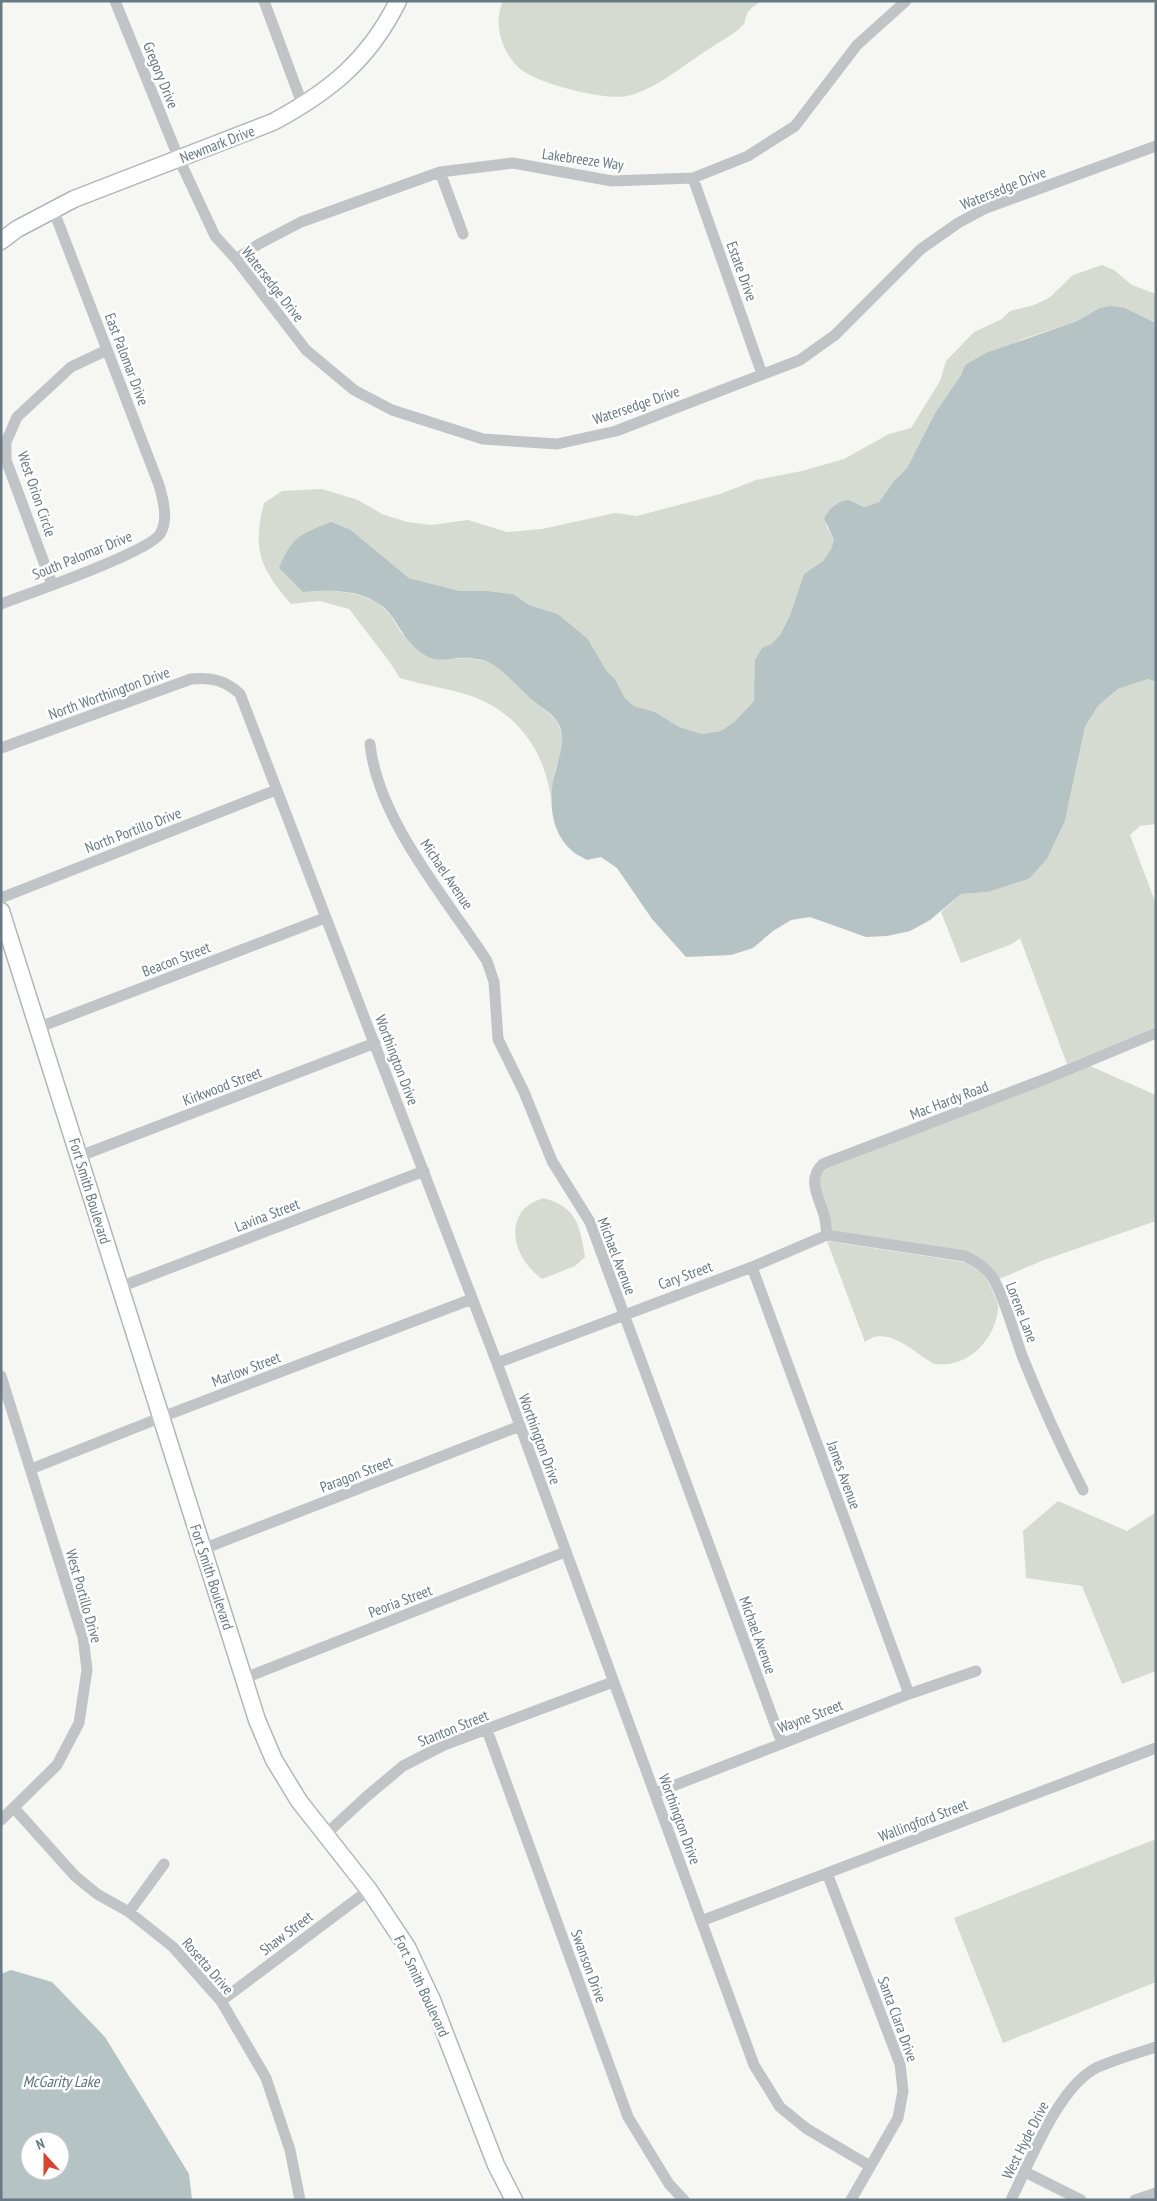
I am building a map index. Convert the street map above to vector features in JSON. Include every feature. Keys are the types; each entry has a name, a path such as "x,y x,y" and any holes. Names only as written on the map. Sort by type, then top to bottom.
{"street":[{"name":"Gregory Drive","path":"116,1 179,159"},
{"path":"264,1 304,106"},
{"name":"Newmark Drive","path":"1,241 17,229 74,199 273,122 304,106 354,66 372,44 398,1"},
{"name":"Lakebreeze Way","path":"236,259 258,244 301,222 440,172 513,163 612,182 693,178 748,156 795,126 857,45 906,1"},
{"name":"Watersedge Drive","path":"179,159 215,236 236,259 306,350 354,390 392,410 483,439 556,444 616,431 800,360 835,335 921,249 958,223 986,208 1156,146"},
{"path":"440,172 463,234"},
{"name":"Estate Drive","path":"693,178 762,374"},
{"name":"East Palomar Drive","path":"53,209 159,485 163,501 164,521"},
{"name":"West Orion Circle","path":"52,584 6,460 6,442 17,417 71,367 107,350"},
{"name":"South Palomar Drive","path":"1,604 136,551 160,534 164,521"},
{"name":"North Worthington Drive","path":"1,748 191,679 210,678 229,684"},
{"name":"Worthington Drive","path":"229,684 240,694 497,1363 754,2065 780,2107 807,2129 870,2166"},
{"name":"Michael Avenue","path":"370,744 372,760 393,819 487,961 494,982 498,1039 524,1092 552,1161 590,1222 782,1743"},
{"name":"North Portillo Drive","path":"1,898 276,790"},
{"name":"Fort Smith Boulevard","path":"1,911 258,1720 274,1760 299,1801 369,1890 407,1947 432,2000 496,2165 514,2200"},
{"name":"Beacon Street","path":"37,1028 325,918"},
{"name":"Mac Hardy Road","path":"827,1235 825,1219 814,1188 814,1178 818,1169 823,1164 1156,1034"},
{"name":"Kirkwood Street","path":"80,1156 375,1044"},
{"name":"Lavina Street","path":"120,1287 424,1171"},
{"name":"Cary Street","path":"497,1363 752,1266 827,1235"},
{"name":"Lorene Lane","path":"827,1235 965,1256 978,1262 994,1280 1042,1403 1067,1460 1083,1490"},
{"name":"James Avenue","path":"752,1266 909,1694"},
{"name":"Marlow Street","path":"31,1469 472,1299"},
{"name":"West Portillo Drive","path":"1,1376 83,1637 87,1670 79,1723 57,1765 1,1820"},
{"name":"Paragon Street","path":"203,1549 520,1426"},
{"name":"Peoria Street","path":"245,1678 565,1552"},
{"name":"Wayne Street","path":"655,1793 909,1694 976,1671"},
{"name":"Stanton Street","path":"324,1835 403,1766 444,1745 613,1682"},
{"name":"Swanson Drive","path":"487,1730 628,2117 669,2184 684,2200"},
{"name":"Wallingford Street","path":"701,1921 1156,1748"},
{"name":"Rosetta Drive","path":"14,1808 75,1876 98,1894 129,1912 173,1947 221,2001 266,2078 290,2150 300,2200"},
{"path":"129,1912 164,1864"},
{"name":"Santa Clara Drive","path":"827,1873 900,2064 903,2090 898,2118 888,2139 851,2200"},
{"name":"Shaw Street","path":"221,2001 369,1890"},
{"name":"West Hyde Drive","path":"1011,2200 1060,2104 1078,2082 1097,2068 1156,2047"},
{"path":"1025,2172 1081,2200"},
{"path":"1135,2200 1156,2193"}],"shaded area":[{"path":"503,1 761,1 749,10 744,24 735,32 670,76 638,93 617,97 587,93 554,85 526,73 518,67 507,53 500,36 499,18"},
{"path":"1102,265 1114,270 1132,285 1156,294 1156,323 1125,308 1089,314 1077,321 1023,339 965,365 961,375 935,413 907,468 894,481 879,502 865,507 857,503 826,525 834,540 831,549 823,561 804,574 790,615 780,635 771,644 762,649 754,701 734,722 721,731 702,734 691,731 679,727 655,712 634,706 625,698 615,679 606,670 588,639 558,614 528,605 513,594 488,591 460,591 409,578 351,530 303,591 324,590 344,592 378,602 391,616 402,634 447,659 467,658 487,661 509,676 557,721 563,736 551,799 548,781 535,750 515,723 502,712 471,696 400,678 349,609 319,601 291,604 272,580 261,558 259,534 264,503 282,491 322,489 358,500 382,514 407,522 431,525 468,520 507,532 542,529 615,513 637,516 720,494 756,480 802,471 844,459 889,434 911,428 940,381 946,361 974,332 1002,319 1010,311 1034,305 1049,298 1073,275"},
{"path":"1148,679 1156,682 1156,824 1140,826 1130,835 1156,904 1156,1027 1067,1064 1020,938 1012,944 961,963 941,912 961,894 988,892 1029,879 1047,859 1065,821 1085,727 1098,706 1118,689"},
{"path":"1090,1066 1156,1095 1156,1221 1044,1260 999,1279 980,1258 965,1251 831,1230 820,1190 822,1175 826,1169"},
{"path":"543,1198 563,1207 575,1219 585,1257 575,1266 542,1279 534,1273 522,1257 518,1248 515,1228 523,1210 530,1204"},
{"path":"827,1241 964,1262 970,1265 986,1279 997,1302 998,1309 992,1331 986,1341 969,1357 948,1364 933,1363 895,1339 880,1336 865,1342"},
{"path":"1058,1501 1127,1531 1155,1513 1156,1510 1156,1671 1122,1684 1082,1586 1026,1578 1023,1531"},
{"path":"1156,1839 1156,1982 1003,2043 954,1918"}],"water":[{"path":"1110,306 1125,308 1156,323 1156,682 1148,679 1118,689 1098,706 1085,727 1065,821 1047,859 1029,879 988,892 961,894 930,920 910,931 887,936 866,937 810,917 791,920 773,931 753,948 731,955 686,957 652,919 617,868 601,857 587,860 571,850 558,833 554,823 551,801 553,779 561,751 562,733 552,715 531,699 505,674 488,662 470,658 433,659 422,654 412,645 385,608 375,601 364,596 340,591 303,592 279,568 288,549 298,538 331,522 351,530 409,578 460,591 488,591 513,594 529,605 558,614 588,639 606,670 615,679 625,698 634,706 655,712 679,727 702,734 721,731 734,722 754,701 755,660 762,648 771,644 780,635 790,615 804,574 823,561 831,549 834,540 824,518 830,509 840,502 848,500 865,507 879,502 894,481 907,468 935,413 961,375 965,365 986,353 1077,321 1100,308"},
{"name":"McGarity Lake","path":"11,1970 52,1982 105,2037 189,2174 192,2200 1,2200 1,1974"}]}
